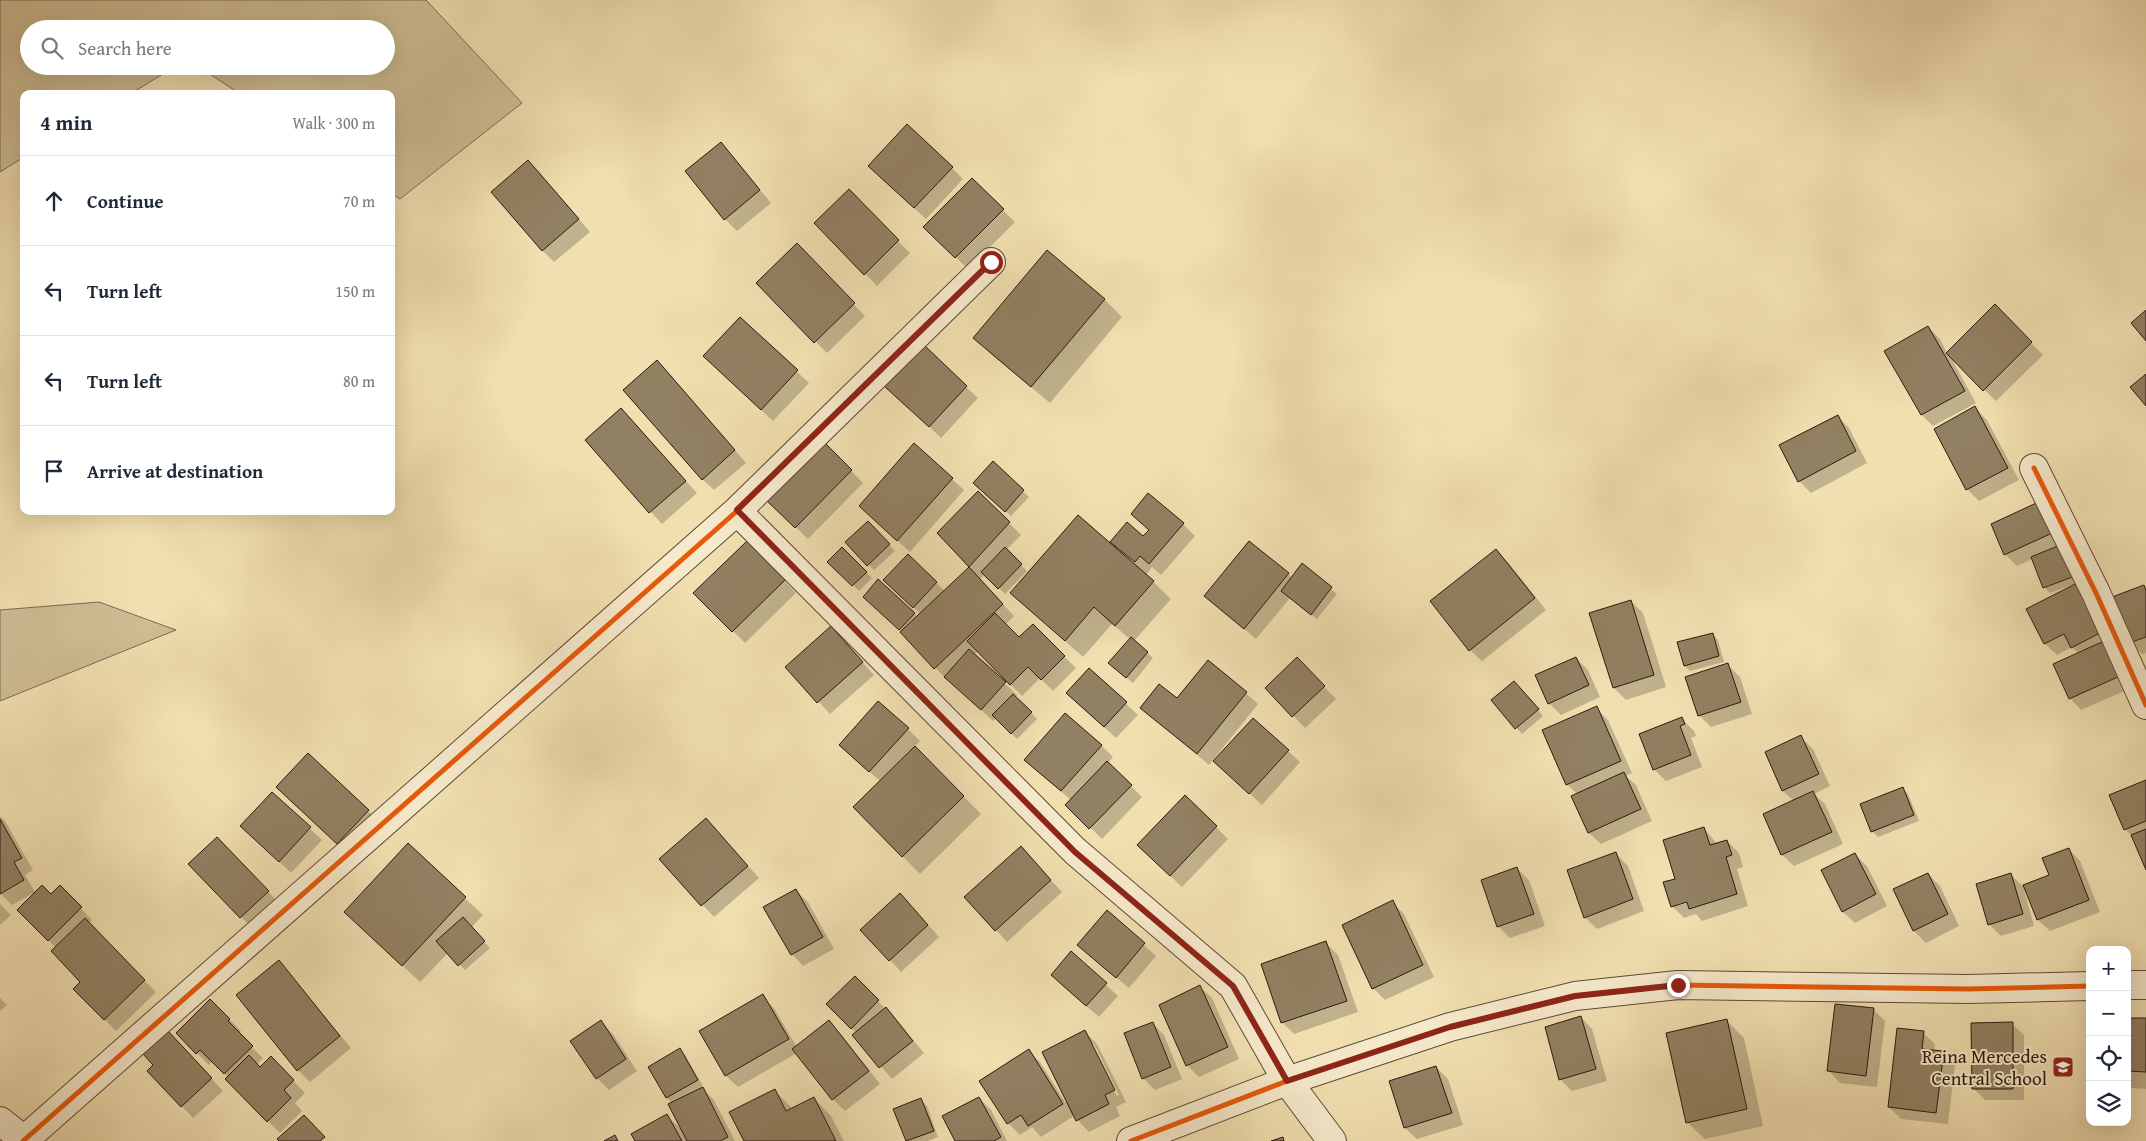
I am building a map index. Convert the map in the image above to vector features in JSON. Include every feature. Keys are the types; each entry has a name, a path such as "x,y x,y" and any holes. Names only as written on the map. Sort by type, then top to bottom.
{"street":[{"path":"0,1121 23,1141 737,510 991,262"},
{"path":"2034,468 2096,593 2146,705"},
{"path":"737,510 1075,852 1233,986 1287,1081 1332,1141"},
{"path":"1131,1141 1287,1081 1450,1027 1575,996 1678,985 1968,989 2086,986"},
{"path":"2131,985 2146,985"}],"shaded area":[{"path":"0,0 426,0 522,103 400,199 395,196 395,90 234,90 212,75 395,75 395,20 20,20 20,75 161,75 137,90 20,90 20,160 0,172"},
{"path":"99,602 176,630 0,701 0,610"}],"building":[{"path":"907,124 953,167 914,208 868,166"},
{"path":"721,142 760,190 724,220 685,171"},
{"path":"528,160 579,219 542,251 491,192"},
{"path":"972,178 1004,209 955,258 923,227"},
{"path":"849,189 899,240 864,275 814,223"},
{"path":"797,243 855,303 814,343 756,283"},
{"path":"1047,250 1105,299 1031,387 973,338"},
{"path":"1995,304 2032,342 1983,391 1946,353"},
{"path":"2146,310 2146,341 2131,323"},
{"path":"740,317 798,370 761,410 703,356"},
{"path":"1928,326 1965,391 1921,415 1884,351"},
{"path":"923,344 967,386 929,427 884,386"},
{"path":"657,360 735,450 702,480 623,390"},
{"path":"2146,374 2146,406 2130,387"},
{"path":"1975,406 2008,468 1966,490 1934,429"},
{"path":"621,408 686,481 649,513 585,440"},
{"path":"1838,415 1856,451 1798,482 1779,445"},
{"path":"822,440 852,470 795,528 764,498"},
{"path":"914,443 953,478 897,541 859,506"},
{"path":"993,461 1024,490 1005,512 973,483"},
{"path":"978,491 1010,522 969,567 937,533"},
{"path":"1148,493 1184,523 1149,564 1140,556 1135,562 1110,542 1127,522 1143,536 1149,530 1131,514"},
{"path":"2045,499 2059,530 2004,555 1991,524"},
{"path":"1078,515 1154,581 1115,626 1094,607 1065,641 1010,593"},
{"path":"868,521 890,544 867,566 845,542"},
{"path":"747,541 785,580 732,632 693,593"},
{"path":"1249,541 1289,573 1244,629 1204,596"},
{"path":"2065,543 2078,575 2043,588 2031,557"},
{"path":"842,547 867,572 852,586 827,562"},
{"path":"1005,547 1022,564 998,589 981,572"},
{"path":"1496,549 1535,598 1469,651 1430,601"},
{"path":"908,554 937,582 913,608 883,580"},
{"path":"1302,563 1332,587 1311,615 1281,591"},
{"path":"969,567 1003,604 934,669 900,632"},
{"path":"878,579 915,613 899,630 863,597"},
{"path":"2077,583 2102,632 2071,648 2064,634 2044,644 2026,609"},
{"path":"2144,585 2146,591 2146,637 2129,643 2112,597"},
{"path":"1631,600 1654,675 1613,688 1589,613"},
{"path":"995,613 1019,637 1033,624 1065,656 1041,680 1028,667 1010,685 967,641"},
{"path":"831,626 863,662 817,703 785,667"},
{"path":"1713,633 1719,656 1684,666 1677,642"},
{"path":"1131,637 1148,652 1126,678 1108,663"},
{"path":"2104,641 2120,676 2069,699 2053,664"},
{"path":"969,649 1006,682 981,710 944,677"},
{"path":"1297,657 1325,686 1292,717 1265,688"},
{"path":"1576,657 1589,685 1548,704 1535,675"},
{"path":"1208,660 1247,692 1197,754 1140,708 1159,684 1177,698"},
{"path":"1728,663 1741,702 1698,716 1685,677"},
{"path":"1089,668 1127,702 1104,727 1066,693"},
{"path":"1514,681 1539,709 1515,729 1491,700"},
{"path":"1013,694 1032,712 1011,734 992,715"},
{"path":"878,701 909,728 869,772 839,745"},
{"path":"1597,706 1621,761 1566,785 1542,730"},
{"path":"1065,713 1102,745 1061,791 1024,760"},
{"path":"1682,717 1685,724 1680,726 1691,755 1653,770 1639,734"},
{"path":"1253,718 1289,750 1249,794 1213,761"},
{"path":"1801,735 1819,774 1782,791 1765,752"},
{"path":"915,746 964,796 902,857 853,807"},
{"path":"308,753 369,810 337,844 276,787"},
{"path":"1107,761 1132,785 1089,829 1065,805"},
{"path":"1624,772 1641,809 1588,833 1571,796"},
{"path":"2146,780 2146,821 2124,830 2109,795"},
{"path":"1903,787 1914,815 1871,832 1860,804"},
{"path":"1813,791 1832,832 1781,855 1763,814"},
{"path":"272,792 311,827 279,862 240,826"},
{"path":"1185,795 1217,826 1170,876 1137,845"},
{"path":"706,818 748,866 701,906 659,859"},
{"path":"0,819 22,858 14,862 24,880 0,894"},
{"path":"1704,827 1710,845 1727,840 1732,855 1726,857 1737,894 1689,909 1687,902 1671,907 1663,882 1675,879 1663,840"},
{"path":"2146,829 2146,870 2131,835"},
{"path":"217,837 269,891 240,918 188,864"},
{"path":"408,843 466,897 402,966 344,912"},
{"path":"1021,846 1051,880 995,931 964,897"},
{"path":"2069,848 2089,900 2037,920 2023,885 2049,875 2042,858"},
{"path":"1616,852 1633,899 1584,918 1567,870"},
{"path":"1855,853 1876,894 1842,912 1821,870"},
{"path":"1517,867 1534,914 1497,927 1481,880"},
{"path":"1928,873 1948,914 1913,931 1893,889"},
{"path":"2011,873 2023,914 1988,925 1976,884"},
{"path":"42,885 51,894 60,885 82,907 48,941 17,910"},
{"path":"796,889 823,937 791,955 763,907"},
{"path":"900,893 928,925 889,961 860,930"},
{"path":"1393,900 1423,965 1372,989 1342,925"},
{"path":"1107,910 1145,943 1116,978 1077,945"},
{"path":"463,917 485,941 458,966 436,941"},
{"path":"85,918 145,980 104,1020 73,989 80,982 51,951"},
{"path":"1326,941 1347,1001 1281,1023 1261,964"},
{"path":"1071,951 1107,983 1086,1006 1051,975"},
{"path":"279,960 340,1036 297,1071 236,995"},
{"path":"855,976 879,1000 851,1029 826,1004"},
{"path":"1200,985 1228,1047 1186,1066 1159,1005"},
{"path":"763,994 789,1039 725,1076 699,1031"},
{"path":"210,999 230,1019 228,1021 253,1046 224,1074 200,1050 196,1054 176,1033"},
{"path":"1835,1004 1874,1008 1866,1076 1827,1071"},
{"path":"886,1007 913,1041 879,1068 852,1035"},
{"path":"1581,1016 1596,1069 1559,1080 1545,1027"},
{"path":"2131,1018 2146,1018 2146,1072 2131,1071"},
{"path":"1727,1019 1747,1109 1686,1123 1666,1033"},
{"path":"601,1020 626,1059 596,1079 570,1041"},
{"path":"829,1020 869,1071 832,1100 792,1049"},
{"path":"1153,1022 1171,1067 1142,1079 1124,1033"},
{"path":"2013,1022 2013,1089 1972,1089 1971,1023"},
{"path":"1897,1028 1924,1031 1922,1049 1944,1051 1936,1113 1888,1107"},
{"path":"1085,1030 1115,1090 1105,1095 1109,1104 1076,1121 1042,1052"},
{"path":"168,1031 212,1078 181,1107 147,1071 153,1065 143,1054"},
{"path":"680,1048 698,1080 666,1098 648,1067"},
{"path":"1029,1049 1063,1104 1028,1126 1021,1115 1007,1124 979,1081"},
{"path":"249,1055 260,1067 271,1056 294,1080 284,1090 291,1098 267,1122 225,1079"},
{"path":"1436,1066 1452,1113 1404,1128 1389,1081"},
{"path":"703,1087 728,1137 720,1141 687,1141 668,1104"},
{"path":"775,1089 786,1111 814,1097 836,1141 744,1141 729,1112"},
{"path":"979,1097 1001,1137 994,1141 955,1141 942,1116"},
{"path":"921,1098 934,1131 906,1141 893,1109"},
{"path":"667,1114 682,1141 635,1141 631,1134"},
{"path":"304,1115 325,1137 320,1141 279,1141 277,1139"},
{"path":"615,1135 618,1141 604,1141"},
{"path":"1283,1137 1284,1141 1271,1141"}],"cycle path":[{"path":"23,1141 737,511 991,262"},
{"path":"2034,468 2096,593 2146,705"},
{"path":"1131,1141 1287,1081 1450,1027 1575,996 1678,985 1968,989 2086,986"}],"place":[{"name":"Reina Mercedes Central School","path":"2063,1067"}],"route":[{"path":"991,262 737,510 1075,852 1233,986 1287,1081 1450,1027 1575,996 1678,985"}]}
